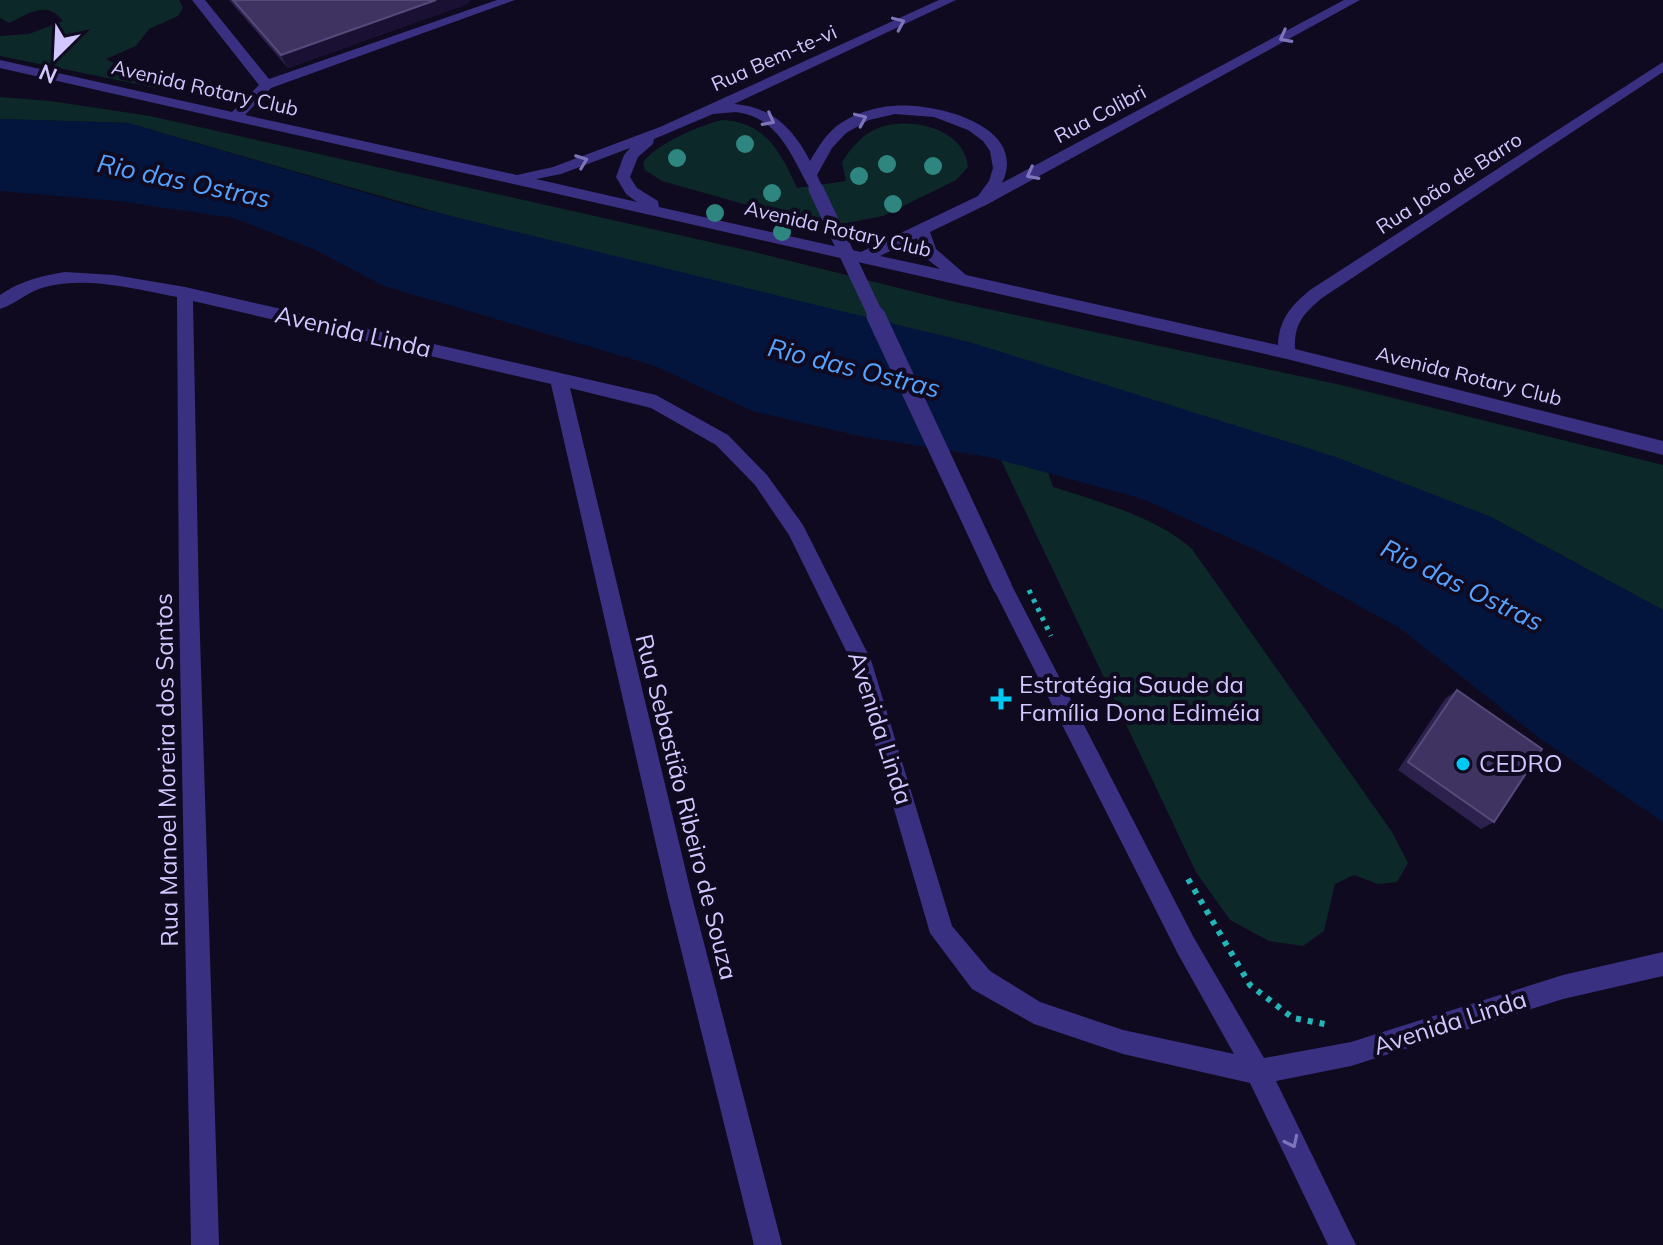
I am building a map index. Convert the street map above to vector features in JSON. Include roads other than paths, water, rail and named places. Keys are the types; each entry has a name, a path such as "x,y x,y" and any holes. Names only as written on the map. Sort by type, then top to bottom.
{"street":[{"path":"198,0 266,85"},
{"name":"Rua Bem-te-vi","path":"665,130 950,0"},
{"name":"Rua Colibri","path":"862,258 983,200 1354,0"},
{"path":"235,117 266,85 505,1"},
{"name":"Avenida Rotary Club","path":"0,64 1287,353 1663,448"},
{"name":"Rua João de Barro","path":"1287,353 1285,328 1294,313 1316,294 1663,66"},
{"path":"701,113 741,109 775,121 795,142 1002,586 1186,946 1258,1072 1342,1245"},
{"path":"813,182 832,138 859,118 882,111 907,109 933,112 967,123 981,132 999,155 997,180 983,200"},
{"path":"507,178 556,171 665,130"},
{"path":"665,130 631,155 623,177 631,191 639,197 691,219"},
{"path":"922,231 929,252 941,265 966,281"},
{"name":"Avenida Linda","path":"0,303 15,290 51,278 123,282 185,293 656,402 722,440 761,480 796,530 861,660 942,933 981,980 1034,1012 1123,1042 1258,1072 1351,1054 1563,987 1663,964"},
{"name":"Rua Manoel Moreira dos Santos","path":"185,293 205,1245"},
{"name":"Rua Sebastião Ribeiro de Souza","path":"559,380 680,897 768,1245"}],"water":[{"name":"Rio das Ostras","path":"0,119 128,123 410,206 973,343 1336,457 1489,516 1663,610 1663,822 1542,740 1401,629 1273,558 1143,499 989,457 859,436 752,411 655,366 384,286 316,250 233,218 118,201 0,191"}],"place":[{"name":"Estratégia Saude da Família Dona Ediméia","path":"1001,699"},
{"name":"CEDRO","path":"1463,764"}]}
